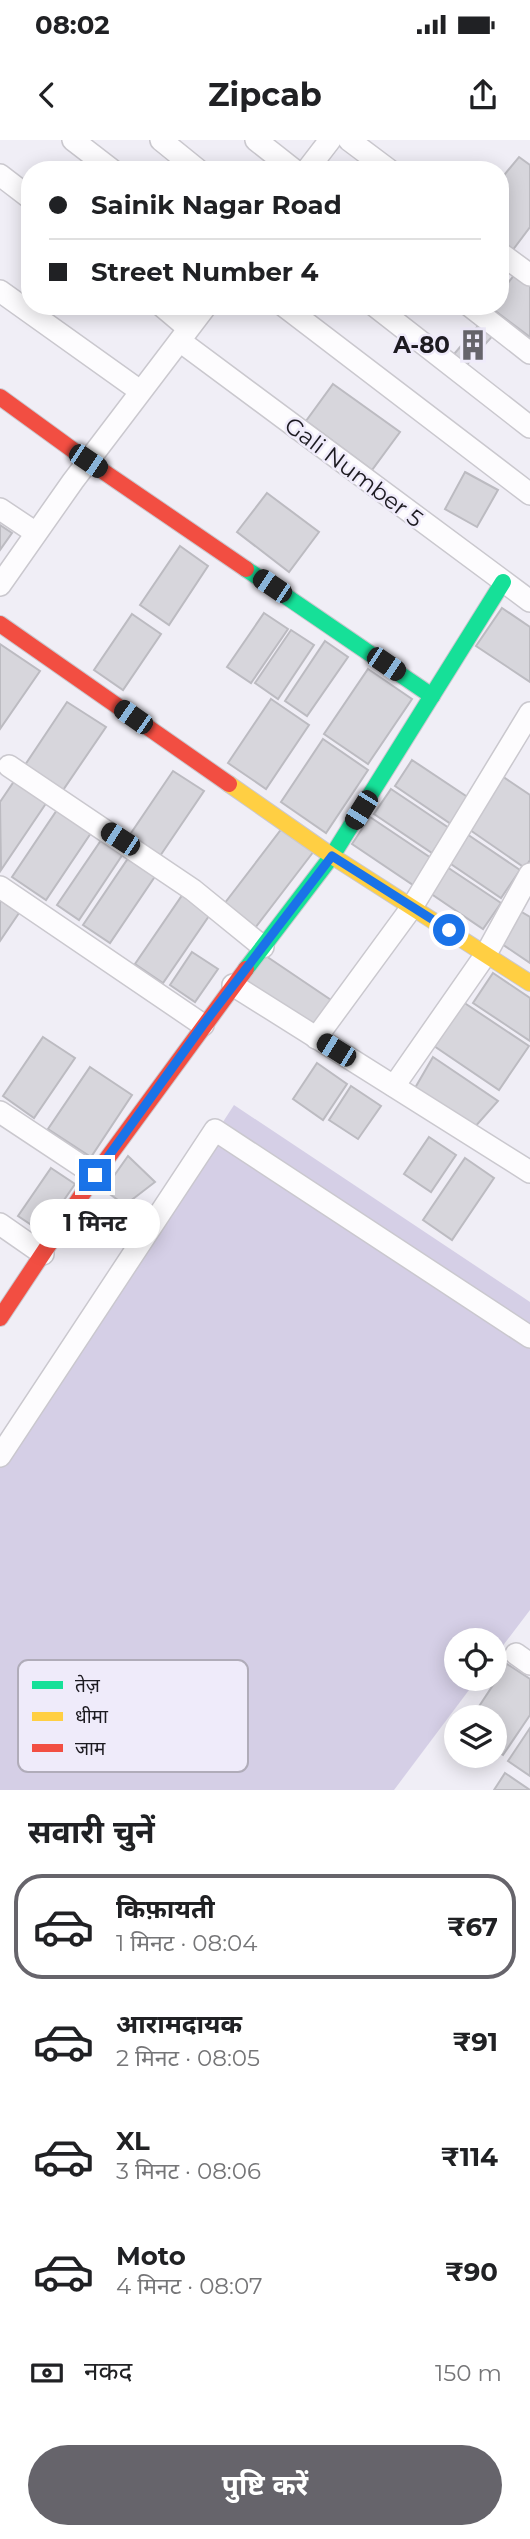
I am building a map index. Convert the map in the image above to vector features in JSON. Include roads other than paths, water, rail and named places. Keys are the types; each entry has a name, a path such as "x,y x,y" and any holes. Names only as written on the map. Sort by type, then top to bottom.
{"street":[{"path":"73,140 100,161"},
{"path":"160,140 187,161"},
{"path":"256,140 283,161"},
{"path":"314,161 330,140"},
{"path":"349,140 377,161"},
{"path":"0,175 21,191"},
{"path":"509,260 530,275"},
{"path":"0,291 21,306"},
{"path":"34,315 140,391"},
{"name":"Gali Number 5","path":"169,315 184,334 530,601"},
{"path":"0,585 88,461 199,315"},
{"path":"296,315 530,494"},
{"path":"387,315 530,427"},
{"path":"482,315 530,352"},
{"path":"0,397 88,461 432,696"},
{"path":"0,509 36,533"},
{"path":"0,1318 95,1175 203,1025 332,856 503,582"},
{"path":"0,624 332,856 530,983"},
{"path":"316,1038 412,907 530,713"},
{"path":"9,766 193,890 262,947"},
{"path":"394,1086 486,954 530,874"},
{"path":"0,887 203,1025"},
{"path":"233,985 530,1172"},
{"path":"0,1112 95,1175"},
{"path":"0,1456 215,1130 530,1337"},
{"path":"0,1224 43,1254"}],"place":[{"name":"A-80","path":"473,345"}]}
